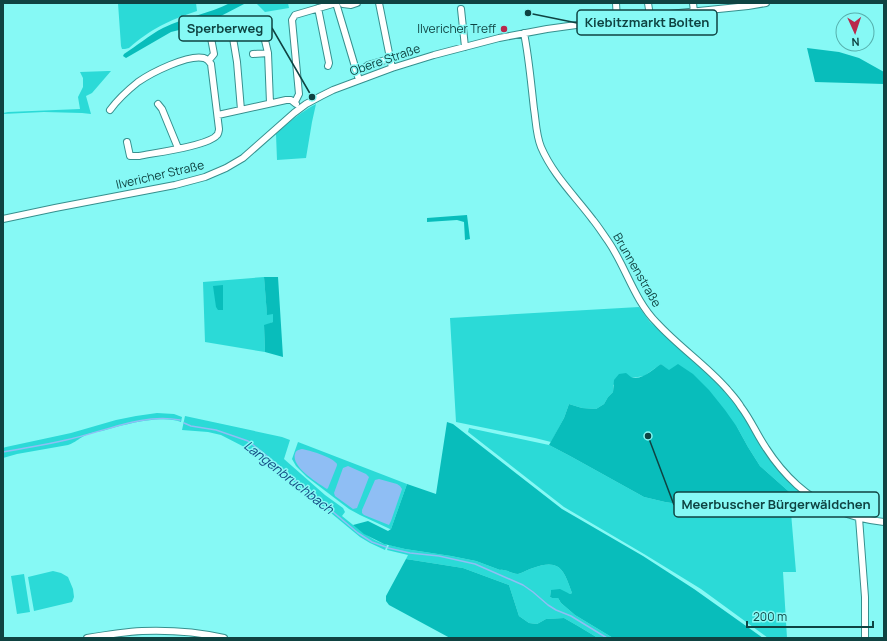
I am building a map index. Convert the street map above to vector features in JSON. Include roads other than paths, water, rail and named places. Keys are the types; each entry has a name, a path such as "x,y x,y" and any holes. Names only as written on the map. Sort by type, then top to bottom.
{"street":[{"path":"294,102 299,94 292,20 295,15 336,3 359,80"},
{"path":"343,4 357,3"},
{"path":"378,3 392,68"},
{"path":"616,3 617,20"},
{"path":"648,3 650,16"},
{"path":"693,3 694,12"},
{"name":"Obere Straße","path":"321,96 392,68 434,55 524,32 575,24 766,3"},
{"path":"318,8 329,63 328,66"},
{"path":"461,9 465,47"},
{"path":"208,22 214,54 209,60"},
{"path":"260,31 264,36 268,53 270,103"},
{"name":"Brunnenstraße","path":"524,32 528,51 540,145 555,172 609,242 638,298 650,316 665,332 717,378 726,388 741,406 776,463 803,490 839,511 859,518 884,522"},
{"path":"238,36 233,38 237,62 241,110"},
{"path":"253,54 268,53"},
{"path":"110,110 114,104 130,89 149,75 168,66 187,60 200,58 209,60 212,68 220,130 218,135 206,142 139,156 130,156 126,142"},
{"path":"363,69 368,65 389,59"},
{"name":"Ilvericher Straße","path":"3,219 175,185 205,177 226,168 243,158 291,115 321,96"},
{"path":"218,115 286,100 291,100 294,102 299,109"},
{"path":"158,104 162,109 178,148"},
{"path":"859,518 865,597 865,638"},
{"path":"87,638 141,631 176,631 224,638"}],"waterway":[{"name":"Langenbruchbach","path":"3,452 80,437 137,421 151,419 180,420"},
{"name":"Langenbruchbach","path":"184,423 191,426 216,430 248,441 358,533 372,542 386,547"},
{"name":"Langenbruchbach","path":"388,548 410,553 439,556 475,564 523,585 548,605 571,616 607,638"}],"place":[{"name":"Kiebitzmarkt Bolten","path":"528,13"},
{"name":"Ilvericher Treff","path":"504,29"},
{"name":"Sperberweg","path":"312,97"},
{"name":"Meerbuscher Bürgerwäldchen","path":"648,436"}]}
